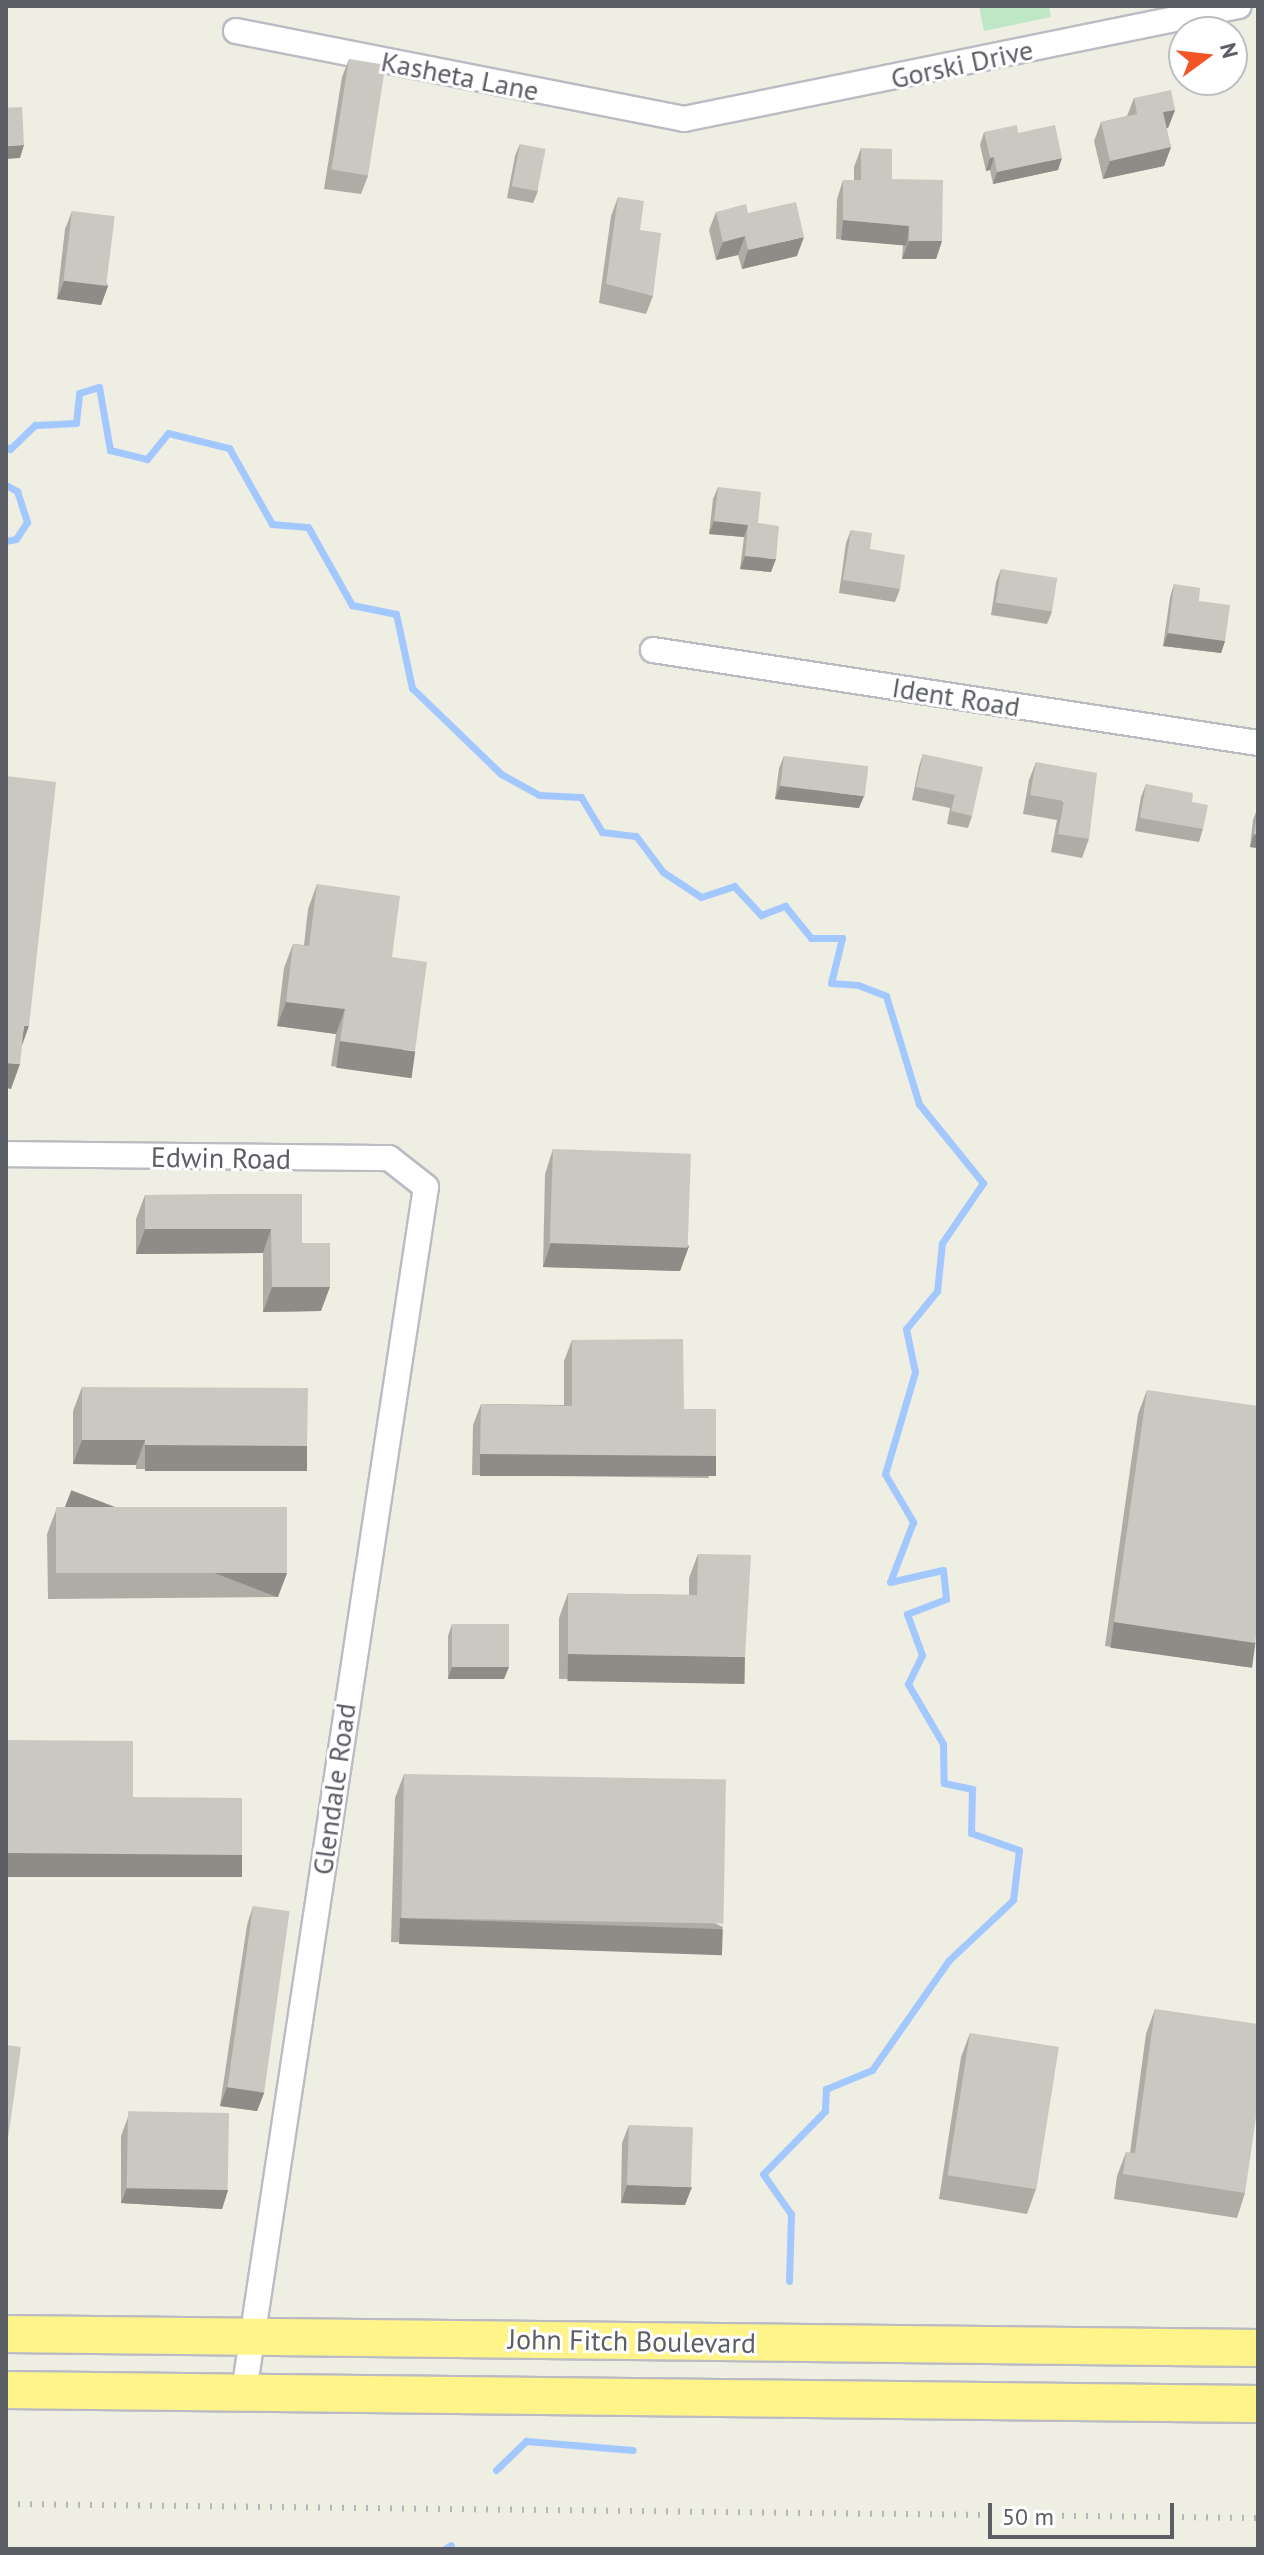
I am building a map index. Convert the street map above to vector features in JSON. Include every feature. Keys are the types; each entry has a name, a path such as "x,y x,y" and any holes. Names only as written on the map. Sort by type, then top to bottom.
{"highway":[{"name":"John Fitch Boulevard","path":"6,2334 1258,2348"},
{"name":"John Fitch Boulevard","path":"6,2390 1258,2404"}],"street":[{"name":"Gorski Drive","path":"684,119 1239,6"},
{"name":"Kasheta Lane","path":"236,31 684,119"},
{"name":"Ident Road","path":"653,650 1258,743"},
{"name":"Edwin Road","path":"6,1154 389,1158 426,1187"},
{"name":"Glendale Road","path":"244,2392 426,1187"}],"green space":[{"path":"979,6 1049,6 1051,17 984,31"}],"building":[{"path":"349,59 386,65 368,175 331,170"},
{"path":"1168,91 1168,96 1172,96 1175,110 1163,112 1171,147 1110,161 1101,122 1137,114 1134,98"},
{"path":"22,107 24,145 8,146 6,108"},
{"path":"1017,125 1018,133 1055,125 1062,158 997,172 984,132"},
{"path":"520,144 546,149 537,191 512,186"},
{"path":"861,148 892,149 892,179 943,180 942,241 909,241 909,226 843,220 843,180 861,180"},
{"path":"618,197 644,201 640,230 661,233 653,296 606,284"},
{"path":"796,202 804,237 748,250 745,236 723,242 716,212 746,204 748,213"},
{"path":"72,211 115,216 106,286 63,280"},
{"path":"718,487 761,492 758,523 779,526 776,559 745,556 748,525 714,521"},
{"path":"851,530 872,533 870,549 905,555 900,589 843,580"},
{"path":"1001,569 1057,578 1052,611 996,603"},
{"path":"1174,584 1200,588 1199,601 1230,605 1225,641 1168,633"},
{"path":"923,754 983,767 972,816 951,811 955,795 916,787"},
{"path":"784,756 868,766 865,796 780,786"},
{"path":"1036,762 1097,773 1089,839 1058,834 1064,801 1030,795"},
{"path":"6,776 56,782 29,1026 24,1026 20,1064 6,1063"},
{"path":"1146,784 1193,793 1192,802 1208,805 1203,829 1140,818"},
{"path":"1258,807 1258,835 1254,834"},
{"path":"317,884 400,896 392,957 427,962 415,1051 340,1041 345,1009 286,1002 293,944 309,946"},
{"path":"553,1149 691,1154 688,1248 550,1243"},
{"path":"302,1194 302,1243 330,1243 330,1287 272,1287 271,1229 145,1229 145,1195"},
{"path":"683,1339 684,1409 716,1409 716,1456 480,1454 481,1404 572,1406 572,1340"},
{"path":"82,1387 308,1388 307,1446 145,1445 145,1440 82,1440"},
{"path":"1147,1390 1258,1406 1258,1622 1255,1643 1114,1622"},
{"path":"56,1507 287,1507 287,1573 56,1573"},
{"path":"698,1554 751,1555 745,1657 568,1654 568,1593 697,1595"},
{"path":"452,1624 509,1624 509,1667 452,1667"},
{"path":"6,1740 133,1741 133,1797 242,1798 242,1855 6,1853"},
{"path":"404,1774 726,1780 723,1924 401,1918"},
{"path":"253,1906 290,1911 264,2092 228,2087"},
{"path":"1155,2009 1258,2024 1258,2103 1245,2193 1123,2174 1126,2152 1135,2153"},
{"path":"970,2033 1059,2047 1036,2189 947,2175"},
{"path":"6,2045 21,2047 6,2153"},
{"path":"128,2111 229,2113 228,2190 127,2188"},
{"path":"629,2125 693,2127 691,2187 627,2185"}],"waterway":[{"path":"6,447 10,449 35,425 76,423 79,393 99,387 110,450 147,459 168,433 229,448 272,524 308,527 352,605 396,614 412,688 501,774 539,795 581,797 602,832 636,836 663,872 701,897 734,886 761,915 785,906 811,938 842,938 831,983 858,985 886,996 919,1104 983,1183 942,1243 937,1291 906,1329 915,1372 885,1474 913,1522 890,1582 943,1570 946,1599 907,1614 922,1655 908,1684 943,1744 944,1783 972,1789 971,1833 1019,1850 1013,1900 949,1960 872,2070 826,2089 825,2111 763,2174 791,2214 789,2281"},
{"path":"6,485 17,491 27,522 16,539 6,541"},
{"path":"496,2470 526,2441 633,2450"},
{"path":"445,2549 451,2545"}],"railway":[{"path":"6,2504 1258,2518"}]}
